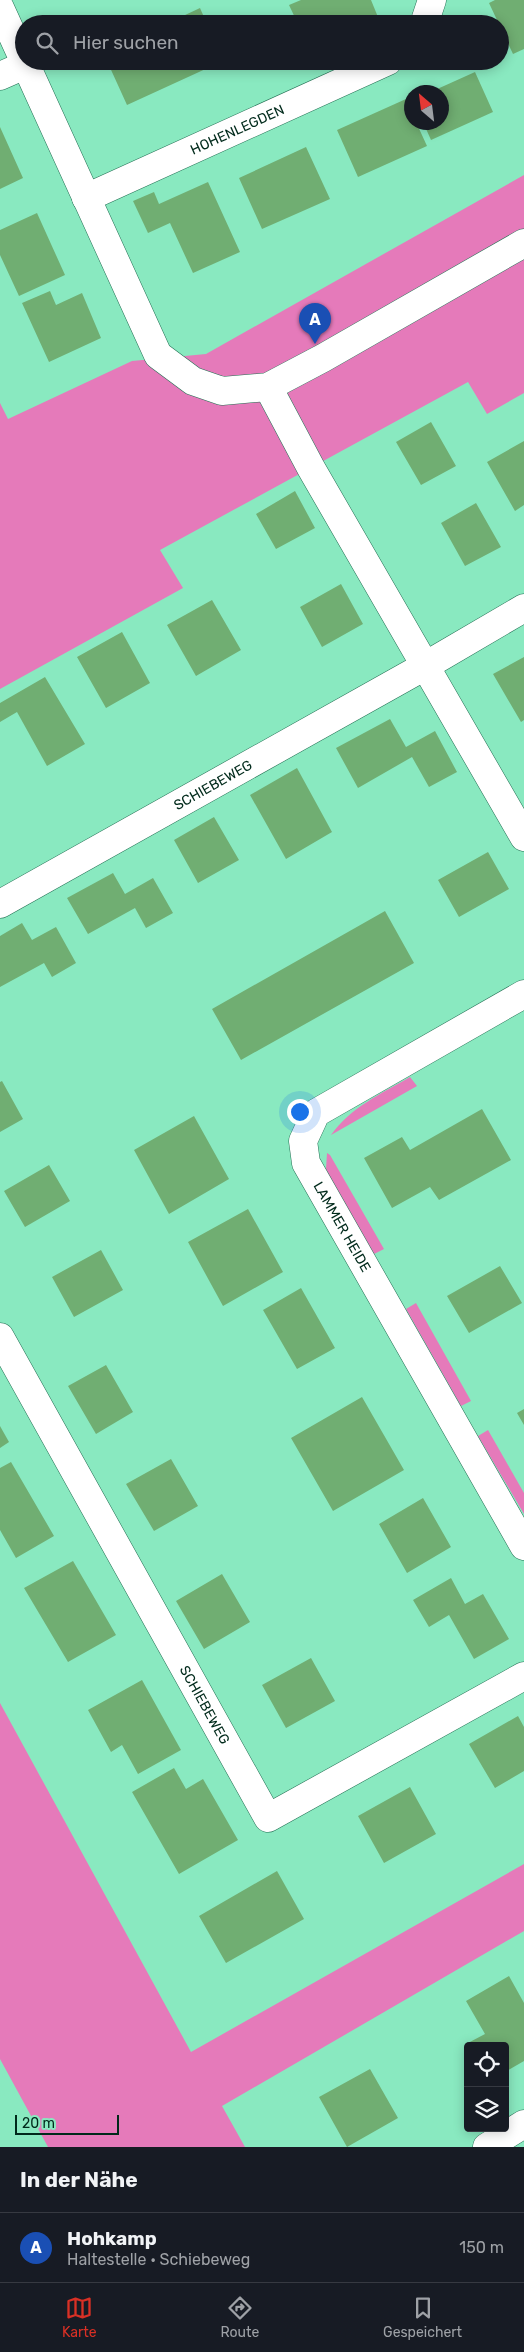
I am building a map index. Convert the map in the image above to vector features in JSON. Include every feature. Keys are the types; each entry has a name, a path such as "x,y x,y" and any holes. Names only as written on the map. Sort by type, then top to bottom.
{"street":[{"path":"427,15 432,0"},
{"path":"0,8 15,42"},
{"path":"0,76 15,69"},
{"path":"27,70 158,355 193,381 222,391 268,387 323,358 524,243"},
{"name":"HOHENLEGDEN","path":"86,198 368,70"},
{"path":"268,387 307,460 524,837"},
{"name":"SCHIEBEWEG","path":"0,904 425,666 524,608"},
{"name":"LAMMER HEIDE","path":"524,994 316,1113 303,1141 306,1163 524,1546"},
{"name":"SCHIEBEWEG","path":"0,1337 268,1818 524,1676"},
{"path":"486,2147 524,2124"}],"shaded area":[{"path":"524,175 524,393 487,414 468,382 160,550 183,588 0,689 0,403 8,419 132,361 206,354"},
{"path":"410,1077 417,1086 331,1135 357,1109"},
{"path":"327,1153 330,1155 384,1249 374,1254 331,1181 326,1169"},
{"path":"416,1303 471,1401 461,1406 406,1309"},
{"path":"488,1430 524,1493 524,1514 478,1436"},
{"path":"0,1703 191,2052 524,1864 524,1931 222,2106 245,2147 48,2147 0,2059"}],"building":[{"path":"301,0 371,0 377,15 294,15 289,5"},
{"path":"495,0 524,0 524,49 513,54 509,46 509,15 495,15 489,3"},
{"path":"200,8 203,15 185,15"},
{"path":"111,70 203,70 127,105"},
{"path":"475,72 493,112 431,140 427,130 449,130 449,85 446,85"},
{"path":"404,100 404,130 420,130 427,146 358,177 337,130"},
{"path":"0,127 23,178 0,189"},
{"path":"306,147 330,199 262,229 239,178"},
{"path":"208,182 240,252 193,273 170,223 148,233 133,201 154,192 159,204"},
{"path":"37,213 65,275 19,296 0,255 0,230"},
{"path":"50,291 56,305 82,293 101,338 49,362 22,303"},
{"path":"431,422 456,466 421,485 396,442"},
{"path":"524,441 524,505 515,511 487,462"},
{"path":"295,491 315,528 276,549 256,514"},
{"path":"476,503 501,547 465,566 441,523"},
{"path":"341,584 363,624 322,647 300,607"},
{"path":"212,600 241,650 196,676 167,625"},
{"path":"122,632 150,683 106,708 77,657"},
{"path":"524,657 524,720 521,722 493,674"},
{"path":"45,677 85,744 47,766 17,712 0,722 0,703"},
{"path":"390,719 406,747 435,731 457,772 429,787 412,757 358,788 336,748"},
{"path":"297,768 332,832 286,859 250,795"},
{"path":"214,817 239,860 198,883 174,840"},
{"path":"488,852 509,889 459,917 438,880"},
{"path":"113,873 125,894 153,878 173,913 146,928 135,908 88,934 67,898"},
{"path":"385,911 414,963 241,1060 212,1009"},
{"path":"22,923 32,940 56,927 76,963 52,977 44,963 0,987 0,936"},
{"path":"2,1081 23,1119 0,1132 0,1082"},
{"path":"482,1109 511,1160 439,1200 430,1187 392,1208 364,1158 402,1137 410,1150"},
{"path":"194,1116 229,1179 169,1214 134,1150"},
{"path":"49,1165 70,1201 25,1227 4,1191"},
{"path":"248,1209 283,1272 223,1306 188,1242"},
{"path":"101,1250 123,1290 74,1317 52,1277"},
{"path":"500,1266 522,1303 469,1333 447,1296"},
{"path":"301,1288 335,1348 297,1369 263,1310"},
{"path":"106,1365 133,1412 96,1434 68,1386"},
{"path":"362,1397 404,1470 333,1511 291,1438"},
{"path":"524,1409 524,1425 517,1413"},
{"path":"0,1426 9,1442 0,1448"},
{"path":"171,1459 198,1506 154,1531 126,1484"},
{"path":"11,1462 54,1536 16,1558 0,1530 0,1468"},
{"path":"423,1498 451,1547 407,1573 379,1524"},
{"path":"73,1561 116,1635 68,1662 24,1588"},
{"path":"222,1574 250,1622 204,1649 176,1601"},
{"path":"451,1578 465,1604 483,1594 509,1639 474,1659 449,1615 429,1627 413,1600"},
{"path":"311,1658 335,1701 286,1728 262,1685"},
{"path":"142,1680 181,1750 138,1774 122,1745 111,1752 88,1710"},
{"path":"518,1716 524,1727 524,1771 495,1788 469,1744"},
{"path":"174,1768 186,1789 203,1779 238,1840 179,1874 132,1792"},
{"path":"410,1787 436,1834 384,1863 358,1816"},
{"path":"277,1871 304,1919 226,1963 199,1916"},
{"path":"509,1976 524,2003 524,2061 509,2070 509,2042 470,2042 485,2034 466,2001"},
{"path":"370,2069 398,2118 347,2147 319,2097"}],"place":[{"name":"Hohkamp","path":"315,344"}]}
